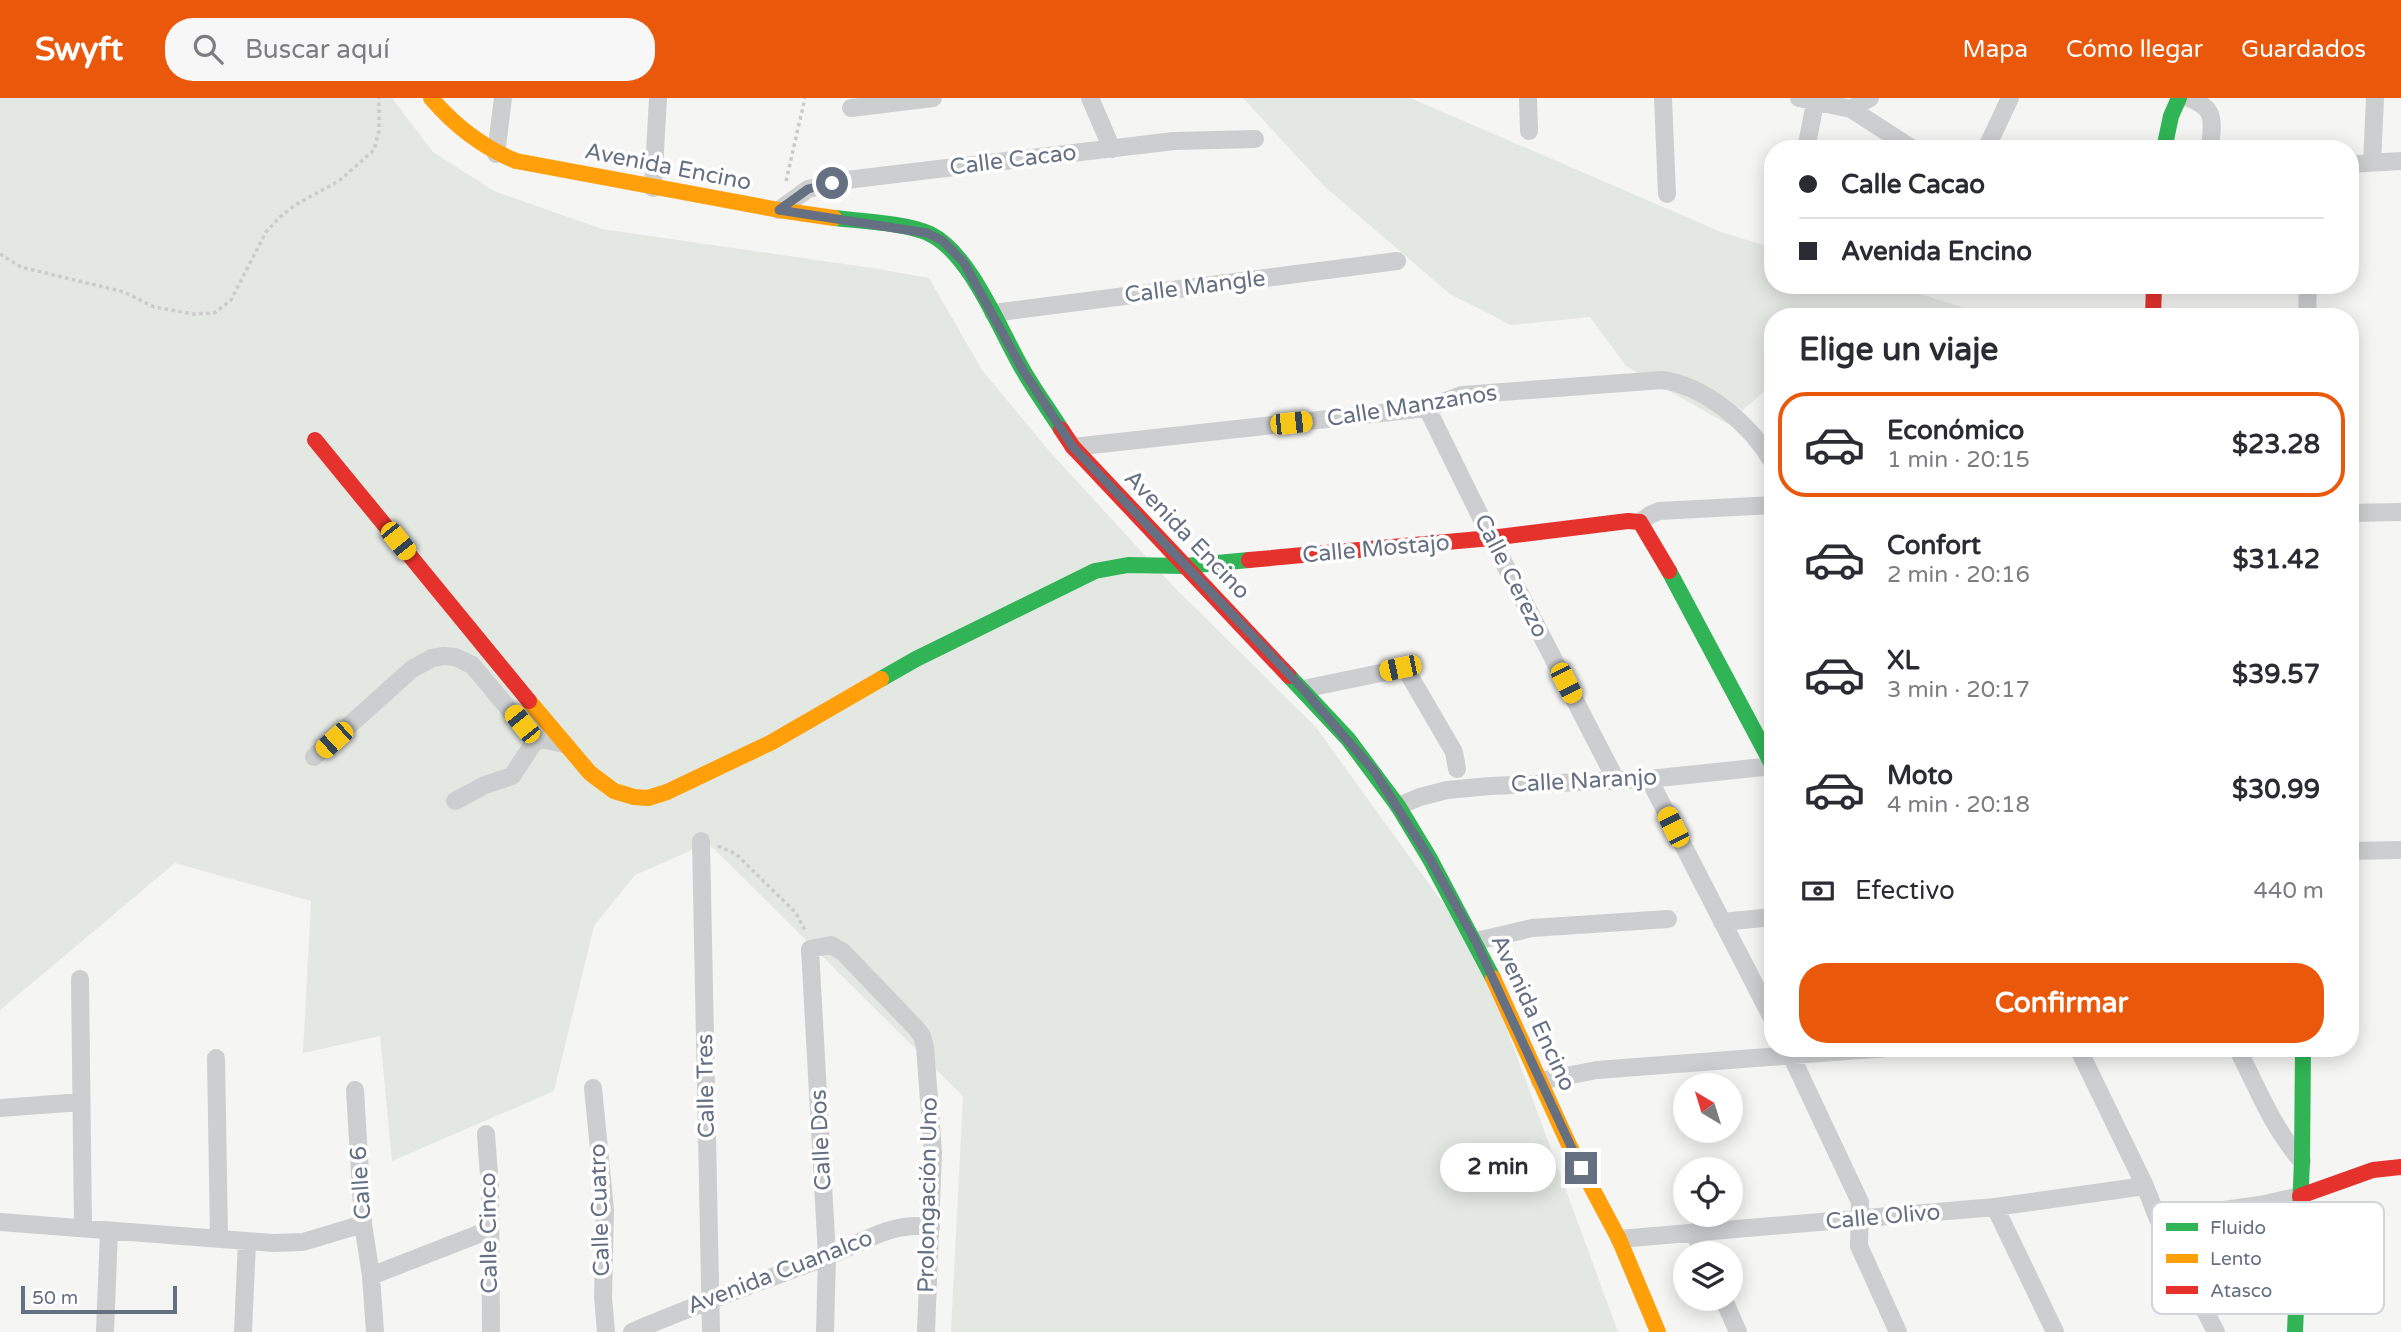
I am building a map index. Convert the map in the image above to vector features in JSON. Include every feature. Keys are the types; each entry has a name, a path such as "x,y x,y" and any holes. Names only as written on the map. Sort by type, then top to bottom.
{"street":[{"name":"Avenida Encino","path":"431,98 474,141 496,154 516,161 653,188 927,233 943,241 955,252 993,313 1024,372 1073,447 1303,689 1348,739 1398,806 1476,942 1569,1144 1619,1239 1658,1332"},
{"path":"496,154 503,98"},
{"path":"653,188 658,98"},
{"path":"851,108 933,98"},
{"path":"1090,98 1112,149"},
{"path":"1528,98 1528,131"},
{"path":"1663,98 1667,194"},
{"path":"1851,109 1870,98"},
{"path":"1990,140 2010,98"},
{"path":"2166,140 2171,116 2179,98"},
{"path":"2189,98 2206,106 2212,115 2211,140"},
{"path":"2372,163 2375,98"},
{"path":"1806,140 1807,100 1851,109 1899,140"},
{"name":"Calle Cacao","path":"779,210 808,189 846,180 1174,141 1255,139"},
{"path":"2359,164 2401,161"},
{"name":"Calle Mangle","path":"993,313 1396,261"},
{"name":"Calle Manzanos","path":"1073,447 1427,408 1462,395 1662,380 1674,381 1713,402 1753,435 1764,450"},
{"name":"Calle Cerezo","path":"1427,408 1616,780"},
{"name":"Calle Mostajo","path":"315,440 590,773 614,792 648,798 667,792 772,742 916,659 1095,571 1128,565 1185,566 1491,538 1628,521 1640,522 1650,514 1660,511 1764,505"},
{"path":"2359,513 2401,512"},
{"path":"1640,522 1764,749"},
{"path":"314,757 412,669 432,658 444,656 456,657 472,665 537,738 564,744"},
{"path":"1303,689 1405,668 1454,752 1457,769"},
{"path":"455,801 485,785 512,776 537,738"},
{"name":"Calle Naranjo","path":"1398,806 1447,790 1649,779 1764,767"},
{"path":"1649,779 1764,1003"},
{"name":"Calle Tres","path":"701,841 712,1332"},
{"path":"2359,851 2401,850"},
{"path":"1722,922 1764,918"},
{"path":"1476,942 1532,928 1668,919"},
{"name":"Prolongación Uno","path":"810,949 831,945 839,948 922,1036 928,1068 933,1140 926,1332"},
{"name":"Calle Dos","path":"810,949 827,1256 825,1332"},
{"path":"80,979 83,1227"},
{"path":"1540,1082 1597,1070 1764,1054"},
{"path":"1791,1057 1860,1202 1859,1246 1898,1332"},
{"path":"2082,1057 2152,1204"},
{"path":"2242,1057 2275,1124 2302,1161"},
{"path":"2300,1202 2303,1057"},
{"path":"216,1058 219,1239"},
{"name":"Calle Cuatro","path":"593,1088 605,1210 603,1297 606,1332"},
{"name":"Calle 6","path":"355,1090 363,1224 371,1276 375,1332"},
{"path":"0,1108 81,1102"},
{"name":"Calle Cinco","path":"486,1134 490,1189 491,1332"},
{"path":"2273,1202 2300,1196 2372,1170 2401,1167"},
{"name":"Calle Olivo","path":"1619,1239 1996,1207 2145,1186"},
{"path":"1996,1207 2055,1332"},
{"path":"0,1222 247,1242 303,1242 363,1224"},
{"name":"Avenida Cuanalco","path":"632,1332 895,1227 909,1224 931,1227"},
{"path":"371,1276 489,1230"},
{"path":"105,1332 109,1231"},
{"path":"1694,1232 1698,1241"},
{"path":"243,1332 247,1242"},
{"path":"1729,1311 1738,1332"},
{"path":"2207,1314 2216,1332"},
{"path":"2295,1332 2296,1314"}],"path":[{"path":"0,254 20,267 124,292 154,307 194,314 214,313 231,300 266,232 280,217 295,205 339,181 374,150 379,131 379,98"},
{"path":"779,210 805,98"},
{"path":"701,841 705,839 736,855 796,913 805,926 810,949"}],"shaded area":[{"path":"0,98 392,98 433,152 494,191 602,229 929,278 982,370 1050,452 1175,588 1315,726 1479,953 1618,1332 951,1332 963,1096 708,843 635,875 594,926 554,1091 392,1161 380,1036 303,1053 311,901 175,863 0,1010"},
{"path":"1243,98 1410,98 1721,232 1764,245 1764,294 1920,294 1965,308 1764,308 1764,392 1727,424 1626,366 1590,317 1511,325 1450,294 1324,186"}],"traffic: fast":[{"path":"2166,140 2171,116 2179,98"},
{"path":"834,218 909,227 930,234 945,244 959,258 983,295 1023,370 1061,429"},
{"path":"881,679 1095,571 1128,565 1185,566 1249,560"},
{"path":"1669,571 1764,749"},
{"path":"1289,676 1348,739 1398,806 1430,859 1493,978"},
{"path":"2300,1202 2303,1057"},
{"path":"2295,1332 2296,1314"}],"traffic: slow":[{"path":"431,98 470,135 516,161 834,218"},
{"path":"529,701 590,773 614,791 648,798 667,792 772,742 881,679"},
{"path":"1493,978 1569,1145 1619,1239 1658,1332"}],"traffic: jam":[{"path":"2153,308 2154,294"},
{"path":"1061,429 1073,447 1289,676"},
{"path":"315,440 529,701"},
{"path":"1249,560 1491,538 1628,521 1640,522 1669,571"},
{"path":"2300,1196 2373,1170 2401,1167"}],"route":[{"path":"832,183 808,189 779,210 902,227 927,233 943,241 955,252 978,286 1024,372 1073,447 1303,689 1374,771 1430,859 1476,942 1581,1168"}]}
